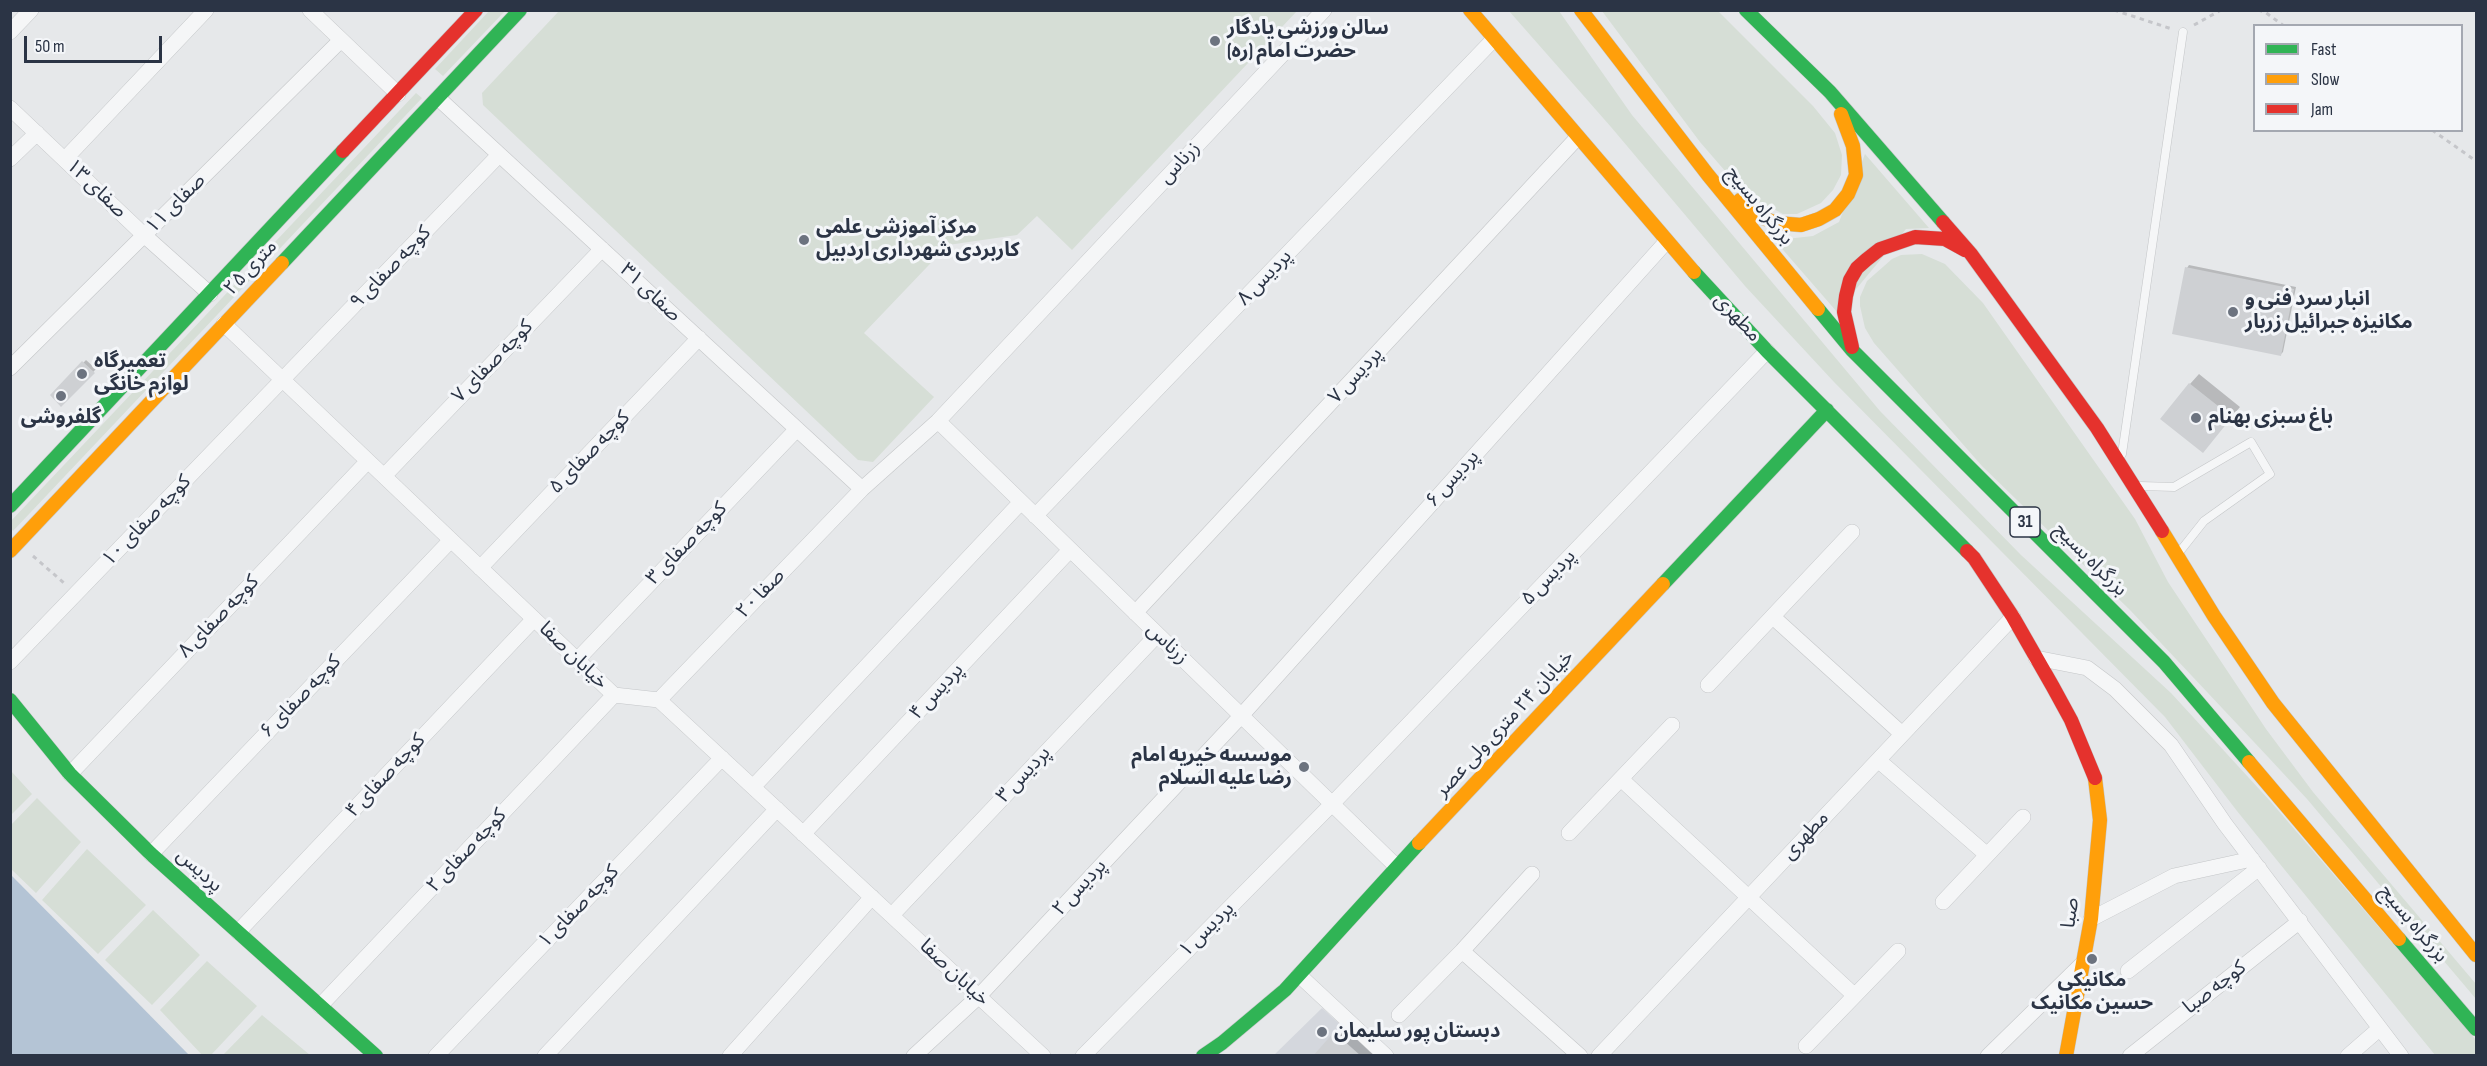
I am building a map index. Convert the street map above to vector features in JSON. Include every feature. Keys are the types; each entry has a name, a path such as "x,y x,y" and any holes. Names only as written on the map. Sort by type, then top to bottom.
{"main road":[{"name":"۲۵ متری","path":"15,547 224,324 426,87 476,10"},
{"name":"۲۵ متری","path":"10,506 398,94 426,87 520,10"},
{"name":"مطهری","path":"1470,10 1666,242 1767,351 1974,558 2013,617 2072,720 2095,774"},
{"name":"بزرگراه بسیج","path":"1581,10 1708,175 1852,350 2164,662 2476,1029"},
{"name":"بزرگراه بسیج","path":"1746,10 1830,92 1971,254 2135,486 2176,556 2272,704 2476,955"},
{"path":"1708,175 1760,216 1777,223 1801,225 1835,210 1848,194 1856,175 1857,164 1848,129 1830,92"},
{"path":"1852,350 1844,312 1846,296 1854,274 1866,260 1880,249 1915,237 1945,239 1971,254"},
{"name":"خیابان ۲۴ متری ولی عصر","path":"1203,1056 1285,990 1396,867 1827,410"},
{"name":"پردیس","path":"10,700 70,774 151,854 376,1056"},
{"name":"صبا","path":"2066,1056 2091,919 2100,820 2095,774"}],"street":[{"path":"10,32 31,10"},
{"path":"65,159 206,10"},
{"path":"310,10 398,94"},
{"name":"زرناس","path":"862,489 938,422 1324,10"},
{"name":"پردیس ۸","path":"1035,516 1494,39"},
{"name":"صفای ۱۱","path":"10,368 341,40"},
{"name":"صفای ۳۱","path":"426,87 862,489"},
{"name":"صفای ۱۳","path":"10,108 210,294"},
{"path":"10,159 37,133"},
{"name":"پردیس ۷","path":"1135,613 1577,138"},
{"name":"کوچه صفای ۹","path":"284,381 499,154"},
{"name":"پردیس ۶","path":"1241,716 1666,242"},
{"name":"کوچه صفای ۷","path":"384,476 602,249"},
{"name":"خیابان صفا","path":"224,324 614,695 659,700 1042,1056"},
{"name":"کوچه صفای ۵","path":"480,568 699,339"},
{"name":"پردیس ۵","path":"1332,804 1767,351"},
{"name":"کوچه صفای ۱۰","path":"10,662 284,381"},
{"name":"زرناس","path":"938,422 1396,867"},
{"name":"کوچه صفای ۳","path":"577,660 797,429"},
{"name":"کوچه صفای ۸","path":"70,774 368,461"},
{"name":"صفا ۲۰","path":"659,700 862,489"},
{"path":"753,786 1021,502"},
{"path":"1708,685 1852,532"},
{"name":"کوچه صفای ۶","path":"151,854 451,540"},
{"name":"پردیس ۴","path":"803,834 1070,550"},
{"path":"1773,617 1901,733"},
{"name":"مطهری","path":"1599,1056 1901,733 2013,617"},
{"name":"کوچه صفای ۴","path":"237,932 534,619"},
{"name":"پردیس ۳","path":"891,915 1157,635"},
{"path":"2036,658 2087,668 2115,690 2171,746 2256,864 2401,1056"},
{"name":"کوچه صفای ۲","path":"320,1006 614,695"},
{"name":"پردیس ۲","path":"914,1056 978,996 1241,716"},
{"path":"1569,833 1672,725"},
{"name":"کوچه صفای ۱","path":"436,1056 722,758"},
{"path":"1878,760 1986,854"},
{"path":"1621,779 1854,995"},
{"name":"پردیس ۱","path":"1083,1056 1332,804"},
{"path":"545,1056 777,809"},
{"path":"1942,902 2023,817"},
{"path":"2091,919 2174,876 2256,864"},
{"path":"2128,971 2256,864"},
{"path":"1399,1015 1462,951 1532,874"},
{"path":"730,1056 872,897"},
{"name":"کوچه صبا","path":"2130,1056 2300,921"},
{"path":"1462,951 1580,1056"},
{"path":"1806,1046 1898,951"},
{"path":"1988,1056 2083,963"},
{"path":"1299,975 1386,1056"},
{"path":"2348,1056 2379,1029"}],"lane":[{"path":"2120,464 2183,32"},
{"path":"2135,486 2174,487 2251,441 2270,474 2204,521 2176,556"}],"path":[{"path":"2114,10 2183,32 2222,10"},
{"path":"2258,10 2265,12 2281,24"},
{"path":"2435,132 2476,161"},
{"path":"15,547 76,594"}],"shaded area":[{"path":"489,11 505,11 443,76 435,69"},
{"name":"مرکز آموزشی علمی کاربردی شهرداری اردبیل","path":"559,11 1297,11 1072,250 1037,216 1017,235 948,245 864,333 934,397 873,462 858,460 483,105 482,93"},
{"path":"1509,11 1559,11 1632,115 1880,411 2021,555 2171,693 2271,802 2476,1040 2476,1055 2435,1055 2237,811 2165,717 1834,382 1745,286 1611,127"},
{"path":"1602,11 1718,11 1813,106 1835,133 1842,155 1841,175 1833,190 1821,203 1797,214 1783,214 1745,194 1700,142"},
{"path":"416,93 422,98 13,531 10,522"},
{"path":"1865,154 1929,228 1906,229 1837,312 1771,236 1786,239 1813,236 1839,222"},
{"path":"1922,254 1945,264 1983,303 2135,519 2168,582 2266,729 2313,792 2476,984 2476,999 2307,799 2130,610 1982,466 1874,343 1865,328 1860,306 1860,297 1867,281 1892,259 1901,255"},
{"path":"11,771 32,794 11,815"},
{"path":"37,798 81,842 36,893 11,869 10,826"},
{"path":"87,849 146,905 98,954 42,900"},
{"path":"153,910 200,955 152,1005 105,960"},
{"path":"207,961 257,1006 211,1055 203,1056 160,1010"},
{"name":"دبستان پور سلیمان","path":"1322,1008 1374,1055 1273,1056"},
{"path":"262,1015 310,1055 223,1055"}],"water":[{"path":"11,875 130,995 189,1055 11,1055"}],"building":[{"name":"انبار سرد فنی و مکانیزه جبرائیل زربار","path":"2185,267 2294,289 2281,356 2172,334"},
{"path":"82,361 95,373 61,407 50,395"},
{"name":"باغ سبزی بهنام","path":"2189,383 2232,417 2203,453 2160,419"},
{"path":"1334,1032 1361,1056 1313,1056"}],"traffic: fast":[{"path":"282,263 520,10"},
{"path":"1746,10 1830,92 1943,222"},
{"path":"10,506 343,151"},
{"path":"1694,272 1767,351 1967,551"},
{"path":"1818,309 1852,350 2164,662 2249,762"},
{"path":"1663,584 1827,410"},
{"path":"10,700 70,774 151,854 376,1056"},
{"path":"1203,1056 1285,990 1419,843"},
{"path":"2399,939 2476,1029"}],"traffic: slow":[{"path":"1470,10 1694,272"},
{"path":"1581,10 1708,175 1818,309"},
{"path":"1740,200 1760,217 1777,223 1801,225 1835,210 1848,194 1856,175 1853,146 1841,114"},
{"path":"10,551 282,263"},
{"path":"2162,531 2214,616 2273,703 2476,955"},
{"path":"1419,843 1663,584"},
{"path":"2249,762 2399,939"},
{"path":"2066,1056 2091,919 2100,820 2095,778"}],"traffic: jam":[{"path":"343,151 476,10"},
{"path":"1943,222 1971,254 2097,428 2162,531"},
{"path":"1852,347 1844,312 1846,296 1850,280 1857,268 1866,260 1880,249 1915,237 1945,239 1965,250"},
{"path":"1967,551 2013,617 2053,687 2071,720 2095,778"}],"place":[{"name":"سالن ورزشی یادگار حضرت امام (ره)","path":"1215,41"},
{"name":"مرکز آموزشی علمی کاربردی شهرداری اردبیل","path":"804,240"},
{"name":"انبار سرد فنی و مکانیزه جبرائیل زربار","path":"2233,312"},
{"name":"تعمیرگاه لوازم خانگی","path":"82,374"},
{"name":"گلفروشی","path":"61,396"},
{"name":"باغ سبزی بهنام","path":"2196,418"},
{"name":"موسسه خیریه امام رضا علیه السلام","path":"1304,767"},
{"name":"مکانیکی حسین مکانیک","path":"2092,959"},
{"name":"دبستان پور سلیمان","path":"1322,1032"}]}
